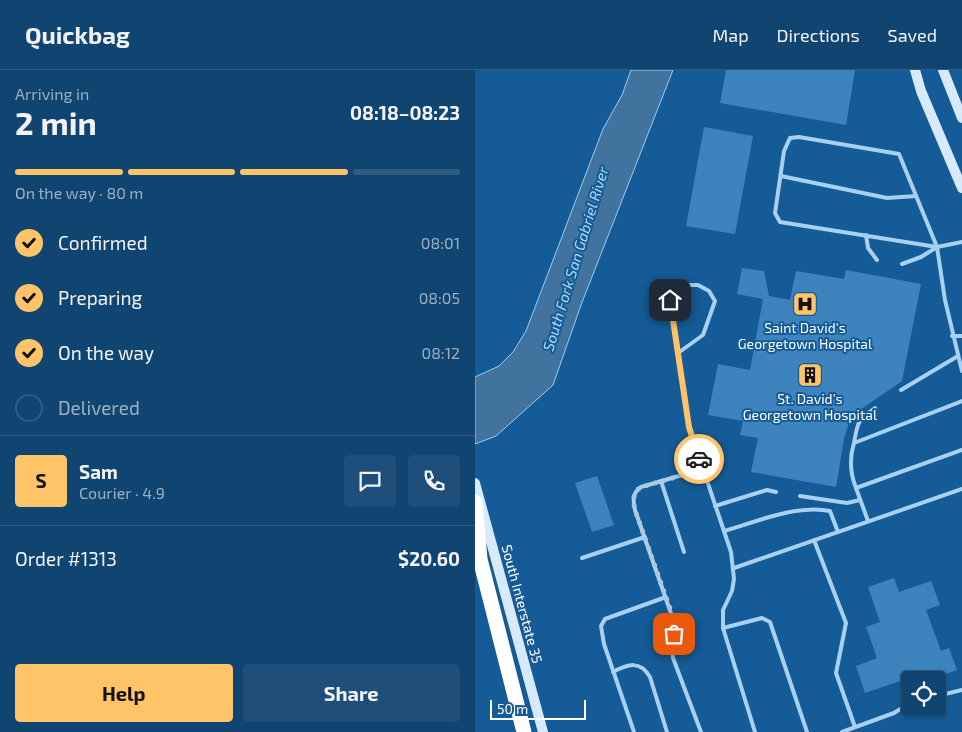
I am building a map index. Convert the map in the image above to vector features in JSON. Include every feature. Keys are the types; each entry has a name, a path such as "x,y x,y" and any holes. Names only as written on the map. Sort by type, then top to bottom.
{"highway":[{"path":"475,502 480,559 524,732"}],"main road":[{"path":"915,70 921,91 962,188"},
{"path":"943,70 962,118"},
{"name":"South Interstate 35","path":"475,483 543,732"}],"lane":[{"path":"937,247 780,222 775,213 784,151 791,138 799,137 899,154 937,247 952,336 962,371"},
{"path":"781,176 887,198 916,196"},
{"path":"866,235 868,248 877,260"},
{"path":"902,264 921,257 937,247 962,242"},
{"path":"678,353 703,335 715,301 709,290 698,285 685,285 676,290 670,300 689,427 731,552 734,568 732,591 723,610 723,628 755,732"},
{"path":"952,336 962,336"},
{"path":"901,390 958,356"},
{"path":"854,443 962,401"},
{"path":"867,521 851,475 850,453 858,423 861,418 875,408"},
{"path":"856,488 962,450"},
{"path":"701,732 673,658 672,648 675,629 666,597 635,510 634,494 641,487 703,469"},
{"path":"661,481 684,552"},
{"path":"734,568 962,488"},
{"path":"715,506 767,490 776,492"},
{"path":"800,496 847,504 860,500"},
{"path":"724,531 799,510 816,509 830,511 838,532"},
{"path":"582,558 645,537"},
{"path":"814,540 846,623 837,673 855,727"},
{"path":"634,732 613,672 602,631 603,621 666,597"},
{"path":"723,628 762,618 770,622 807,732"},
{"path":"613,672 629,665 642,667 646,670 650,677 667,732"},
{"path":"946,694 962,690"},
{"path":"842,732 894,714 901,710"}],"water":[{"name":"South Fork San Gabriel River","path":"631,70 673,70 581,305 553,385 496,436 475,444 475,377 499,366 513,352 526,331 603,129 622,95"}],"building":[{"path":"726,70 855,70 846,125 720,103"},
{"path":"704,127 753,136 735,234 686,226"},
{"name":"St. David's Georgetown Hospital","path":"742,268 764,271 769,296 790,300 796,271 844,279 846,270 921,284 902,381 851,416 844,439 836,487 751,472 758,438 740,435 743,421 708,415 718,364 750,370 763,299 737,294"},
{"path":"597,476 614,525 592,532 575,483"},
{"path":"894,578 899,592 931,581 940,605 926,610 941,651 949,648 957,670 946,674 946,671 901,671 901,684 900,681 865,693 856,666 877,658 866,627 880,622 868,587"}],"way so far":[{"path":"674,634 675,629 671,611 635,510 633,498 635,491 641,487 703,469 699,459"}],"place":[{"name":"Saint David's Georgetown Hospital","path":"805,304"},
{"name":"St. David's Georgetown Hospital","path":"810,375"}],"route":[{"path":"670,300 689,427 699,459"}]}
